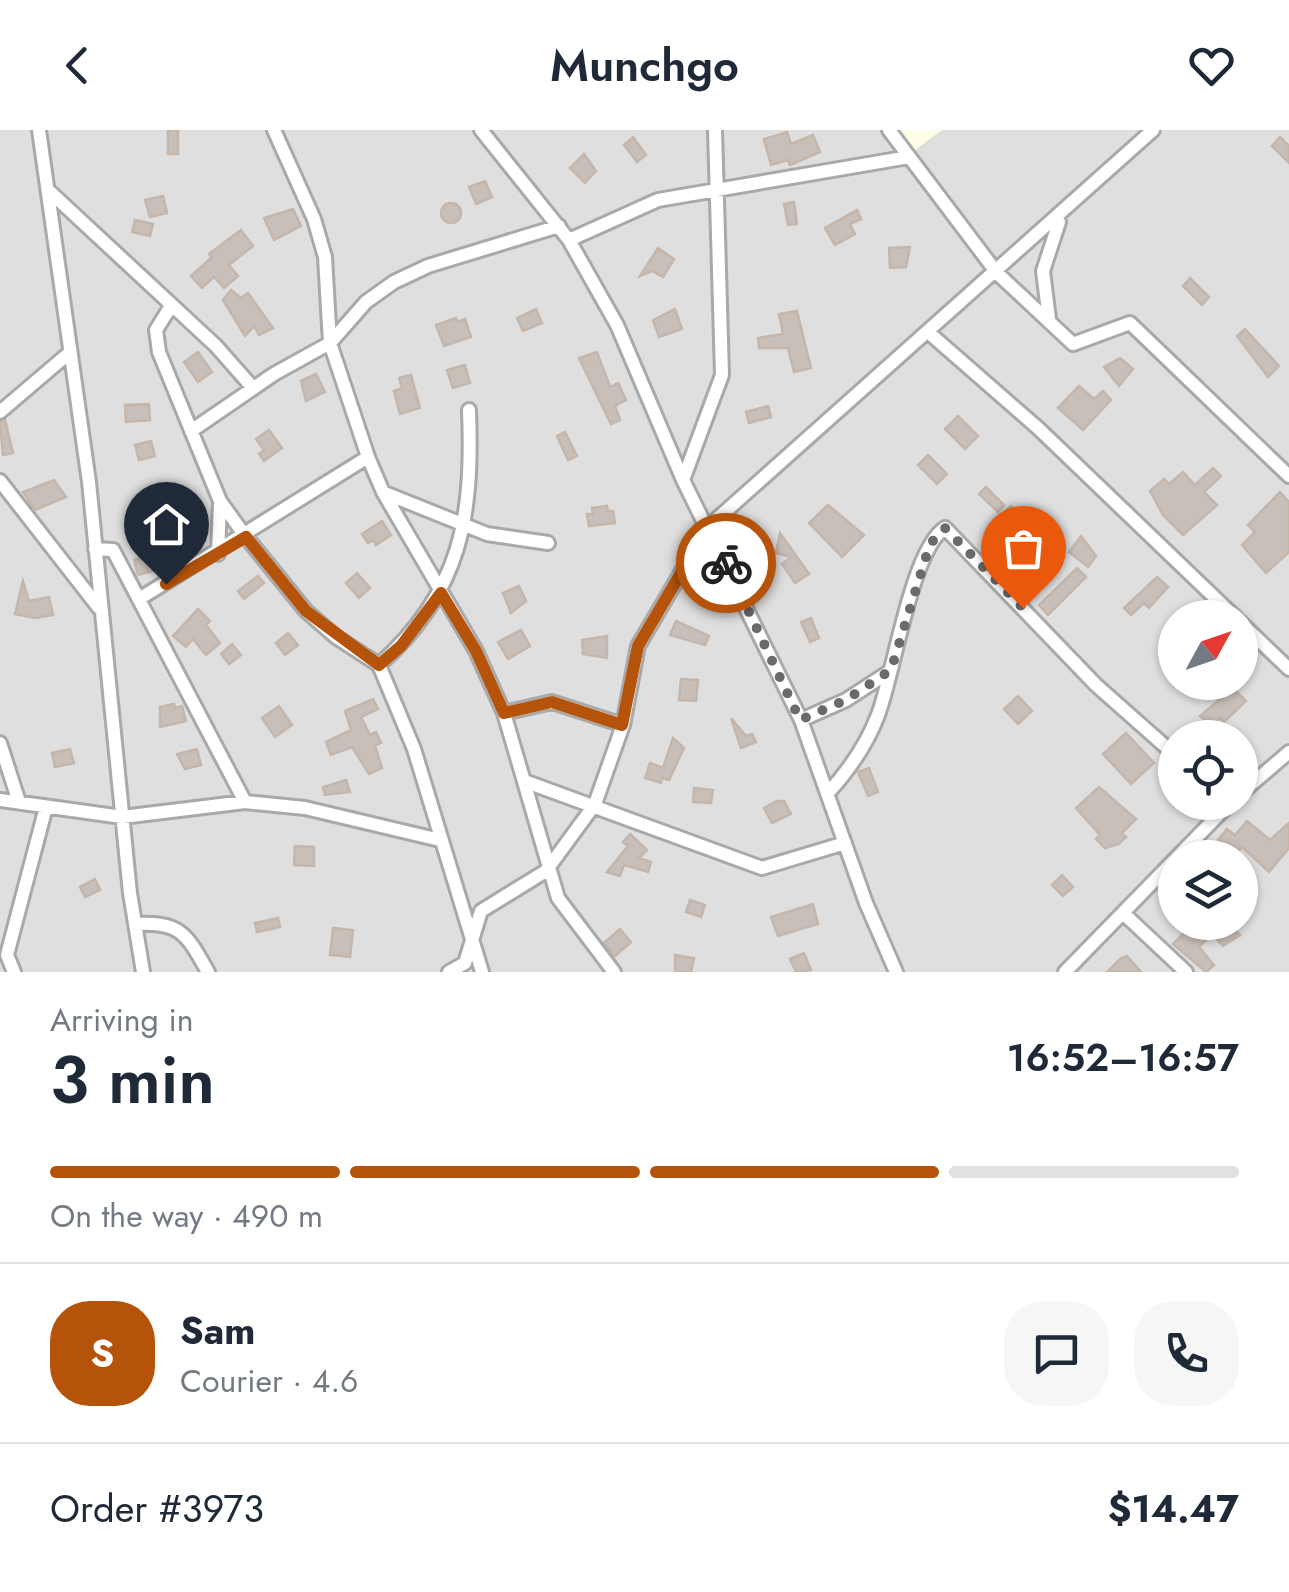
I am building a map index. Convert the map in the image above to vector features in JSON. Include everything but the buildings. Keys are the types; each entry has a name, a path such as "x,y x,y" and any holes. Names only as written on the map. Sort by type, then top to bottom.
{"street":[{"path":"40,130 68,354 89,482 122,817 143,972"},
{"path":"274,130 314,219 325,257 330,343 368,457 384,492 476,651 504,713 546,871 562,904 614,972"},
{"path":"481,130 569,240 617,325 684,480 800,720 896,972"},
{"path":"684,480 722,375 715,130"},
{"path":"890,130 997,272 1049,322 1077,345 1130,323 1289,476"},
{"path":"448,972 465,963 484,908 546,871 594,804 622,725 638,646 708,527 1153,130"},
{"path":"569,240 658,200 909,157"},
{"path":"48,190 253,388"},
{"path":"1049,322 1043,271 1062,214"},
{"path":"191,431 253,388 330,343 366,302 394,282 428,266 559,226"},
{"path":"171,306 156,330 158,352 220,501 306,611 379,665 414,750 482,972"},
{"path":"928,332 1039,428 1217,600"},
{"path":"0,412 68,354"},
{"path":"379,665 401,646 441,593 472,482 469,410"},
{"path":"139,600 246,537 368,457"},
{"path":"0,481 99,608"},
{"path":"384,492 462,526 548,543"},
{"path":"218,554 220,501"},
{"path":"828,792 856,758 878,716 930,544 940,532 950,530 1096,685 1158,741"},
{"path":"95,549 113,550 245,802"},
{"path":"1258,639 1289,668"},
{"path":"800,720 846,700 891,670"},
{"path":"504,713 552,702 622,725"},
{"path":"0,743 19,802"},
{"path":"1258,779 1289,752"},
{"path":"524,781 762,868 845,843"},
{"path":"0,800 122,817 245,802 305,808 440,840"},
{"path":"14,972 3,955 46,807"},
{"path":"1065,972 1210,820"},
{"path":"1123,913 1186,972"},
{"path":"135,924 164,922 178,928 208,972"}],"shaded area":[{"path":"0,130 1289,130 1289,972 0,972"},
{"path":"899,130 942,130 915,150"}],"way so far":[{"path":"726,563 800,720 846,700 891,670 930,544 945,528 1023,608"}],"route":[{"path":"166,584 246,537 306,611 364,658 379,665 401,646 441,593 476,651 504,713 552,702 622,725 638,646 708,527 726,563"}]}
